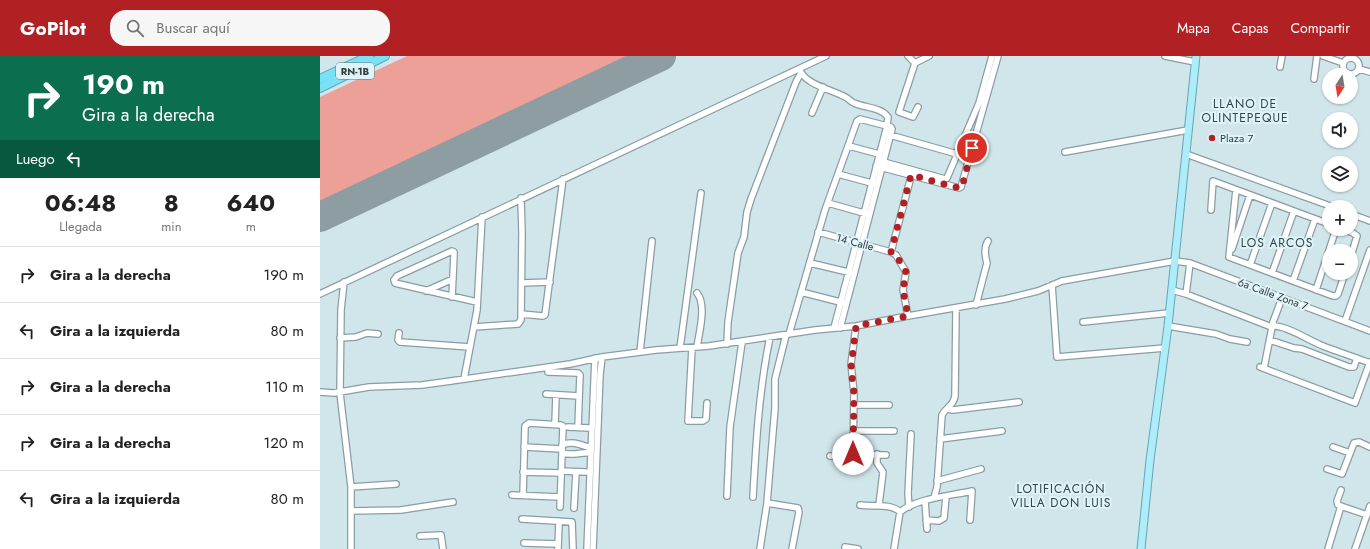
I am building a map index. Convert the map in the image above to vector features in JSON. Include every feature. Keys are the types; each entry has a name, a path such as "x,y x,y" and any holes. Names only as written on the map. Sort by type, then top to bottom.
{"highway":[{"name":"RN-1B","path":"321,84 385,56"},
{"path":"321,84 363,63 366,57"}],"main road":[{"path":"1141,549 1150,460 1170,313 1195,59"}],"street":[{"path":"320,294 521,198 800,70 826,56"},
{"path":"908,56 915,63"},
{"path":"918,107 913,117 899,112 915,63 929,56"},
{"path":"991,71 992,56"},
{"path":"880,164 959,188 962,187 991,71 998,56"},
{"path":"1165,56 1195,59"},
{"path":"1280,67 1282,56"},
{"path":"1314,79 1317,56"},
{"path":"1323,56 1343,63"},
{"path":"1343,63 1352,57 1358,62 1359,69 1370,72"},
{"path":"1343,63 1344,68"},
{"path":"800,70 810,81 847,98 854,103 882,112 888,117 890,135 874,184 837,328"},
{"path":"727,344 728,322 738,251 744,237 747,212 800,70"},
{"path":"812,113 823,87"},
{"path":"912,173 947,178 976,109 982,104"},
{"path":"976,109 982,111"},
{"path":"760,549 768,503 775,408 775,379 818,232 859,119 889,127"},
{"path":"880,164 879,154 889,127"},
{"path":"1065,152 1188,130"},
{"path":"890,135 958,154"},
{"path":"849,146 879,154"},
{"path":"1186,154 1322,203"},
{"path":"908,316 903,290 906,272 896,255 891,252 912,173"},
{"path":"838,174 874,184"},
{"path":"521,314 545,315 563,179"},
{"path":"1211,210 1213,181 1322,222"},
{"path":"1229,257 1236,190"},
{"path":"680,348 701,194"},
{"path":"1229,257 1250,195"},
{"path":"474,327 518,324 521,320 521,198"},
{"path":"828,203 866,214"},
{"path":"1250,265 1272,203"},
{"path":"1272,273 1294,211"},
{"path":"1358,216 1370,220"},
{"path":"464,379 474,327 477,302 482,217"},
{"path":"1293,281 1315,219"},
{"name":"14 Calle","path":"818,232 891,252"},
{"path":"1316,290 1334,236"},
{"path":"640,352 652,241"},
{"path":"976,305 987,263 985,257 986,245 988,241"},
{"path":"1345,321 1370,250"},
{"path":"452,297 454,252 452,251 394,278 394,282 397,284 452,297 477,302"},
{"path":"1229,257 1333,296 1336,296 1342,280"},
{"name":"6a Calle Zona 7","path":"320,392 340,393 369,387 422,385 564,365 602,357 727,344 787,334 856,326 976,305 1023,295 1068,280 1175,261 1190,263 1370,331"},
{"path":"810,263 851,273"},
{"path":"1186,294 1190,263"},
{"path":"426,291 453,279"},
{"path":"344,282 341,310 340,393 351,487 351,549"},
{"path":"522,283 550,282"},
{"path":"1052,285 1057,357 1165,348"},
{"path":"1172,290 1269,326 1273,326 1283,328 1307,339 1370,363 1355,403 1262,368 1273,326 1282,298"},
{"path":"801,292 844,303"},
{"path":"696,293 700,298 702,307 694,348 688,420 697,421 706,419 707,403"},
{"path":"934,498 937,480 942,415 952,405 955,396 956,308"},
{"path":"1083,322 1170,313"},
{"path":"830,456 850,458 853,454 854,393 851,368 856,326"},
{"path":"1168,326 1216,334 1230,339 1247,342"},
{"path":"340,338 354,337 367,333 378,334"},
{"path":"399,333 398,340 400,342 470,347"},
{"path":"753,497 758,409 770,337"},
{"path":"1302,350 1307,339"},
{"path":"1270,340 1349,367 1354,367 1357,358"},
{"path":"727,496 730,426 742,342"},
{"path":"593,549 599,391 602,357"},
{"path":"587,549 595,358"},
{"path":"548,372 580,374 578,427"},
{"path":"546,394 579,396"},
{"path":"555,424 556,395"},
{"path":"948,408 953,410 1019,402"},
{"path":"854,405 889,405"},
{"path":"523,495 525,426 527,424 561,425 563,426 560,507"},
{"path":"568,427 588,428"},
{"path":"940,439 1002,430"},
{"path":"854,431 894,431"},
{"path":"909,507 908,494 911,434"},
{"path":"1327,468 1342,474 1355,442 1359,442 1370,447"},
{"path":"562,449 567,443 574,443 591,450"},
{"path":"524,447 562,449 575,455 591,450"},
{"path":"1333,447 1350,453"},
{"path":"853,454 886,455"},
{"path":"877,454 877,463 883,472 880,505"},
{"path":"937,480 981,469"},
{"path":"523,472 586,472"},
{"path":"574,508 576,472"},
{"path":"351,487 396,484"},
{"path":"1341,490 1337,503 1341,506 1367,515"},
{"path":"900,512 934,498 972,491 970,520"},
{"path":"512,495 560,497"},
{"path":"926,520 938,521 944,518 946,497"},
{"path":"925,501 927,529"},
{"path":"351,511 401,510 453,502"},
{"path":"768,503 798,508 799,512 792,549"},
{"path":"860,505 880,505 895,508 900,512"},
{"path":"1328,549 1341,506"},
{"path":"1355,549 1370,506"},
{"path":"894,549 900,512"},
{"path":"522,519 570,521 573,523 572,549"},
{"path":"524,543 558,546 559,521"},
{"path":"420,536 441,535 443,549"},
{"path":"845,547 858,549"}],"shaded area":[{"path":"407,56 644,56 320,208 320,97"}],"runway":[{"path":"320,217 661,56"}],"place":[{"name":"Plaza 7","path":"1212,138"}],"district":[{"name":"LLANO DE OLINTEPEQUE","path":"1245,111"},
{"name":"LOS ARCOS","path":"1277,243"},
{"name":"LOTIFICACIÓN VILLA DON LUIS","path":"1061,496"}],"route":[{"path":"853,454 854,393 851,368 856,326 908,316 903,290 906,272 896,255 891,252 911,175 959,188 962,187 972,148"}]}
